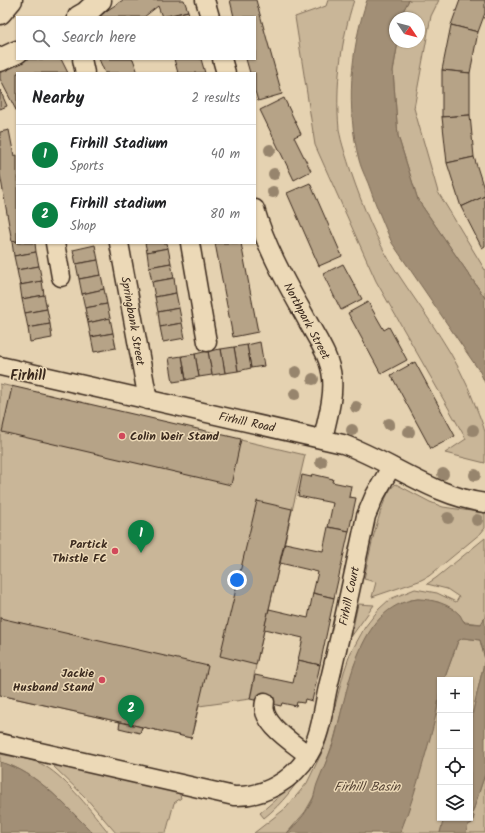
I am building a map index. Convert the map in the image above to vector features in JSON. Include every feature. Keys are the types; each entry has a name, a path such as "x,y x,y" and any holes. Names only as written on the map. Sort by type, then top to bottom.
{"main road":[{"path":"0,13 11,0"},
{"path":"81,16 100,0"},
{"path":"0,60 16,52"}],"street":[{"path":"205,0 210,16"},
{"path":"222,60 226,72"},
{"name":"Northpark Street","path":"256,212 262,231 274,257 323,348 330,364 332,392 323,439"},
{"path":"59,244 61,277"},
{"name":"Springbank Street","path":"119,244 148,400"},
{"path":"190,244 207,342"},
{"name":"Firhill Road","path":"0,364 148,400 343,444 364,452 427,486 445,493 485,503"},
{"name":"Firhill Court","path":"0,743 226,794 242,796 256,794 277,786 289,777 308,755 314,744 338,646 366,516 374,497 391,467"},
{"path":"265,702 265,711 270,723 308,755"}],"shaded area":[{"path":"328,0 354,0 342,47 338,96 339,129 351,172 365,211 382,247 396,271 440,336 460,370 485,432 485,463 445,453 466,439 376,281 315,145 295,17 326,6"},
{"path":"409,0 439,0 431,16 414,108 438,192 485,270 485,298 418,200 398,136 393,71 397,48 425,48 425,12 403,12"},
{"path":"0,384 305,455 256,665 250,699 199,706 191,738 0,695"},
{"path":"396,484 430,502 443,507 485,513 485,528 429,576 419,581 372,597 376,582 364,579 380,512 390,489"},
{"path":"485,538 485,617 482,624 465,622 453,610 438,602 418,599 411,600 380,619 363,645 354,666 333,743 313,798 305,812 287,833 254,833 286,808 307,783 324,748 350,654 365,627 379,609 390,599 415,589 437,593 456,602 459,597 447,589 427,584"},
{"path":"358,604 374,605 351,637"},
{"path":"463,638 480,640 485,659 473,711 473,677 445,677 458,641"},
{"path":"437,708 437,821 443,821 440,833 400,833 422,765"},
{"path":"0,754 23,758 35,762 54,772 79,797 109,833 93,833 62,802 39,782 14,767 0,762"},
{"path":"50,763 179,792 181,798 174,803 166,833 116,833 86,798"},
{"path":"308,766 288,794 264,818 260,813 283,793"},
{"path":"485,774 485,833 466,833 468,825 473,821 473,811"}],"water":[{"path":"367,0 409,0 403,12 389,12 389,48 397,48 393,71 398,136 418,200 485,298 485,383 480,372 392,243 363,172 355,141 351,100 354,59 361,19"},
{"name":"Firhill Basin","path":"418,599 429,600 446,605 456,611 465,623 481,624 485,617 485,659 480,640 463,638 458,641 445,677 437,677 437,709 433,728 417,785 400,833 287,833 302,817 313,799 317,784 333,744 350,679 358,656 368,635 381,618 397,605"},
{"path":"485,659 485,774 473,811 473,713"},
{"path":"0,762 14,767 39,782 61,801 93,833 0,833"},
{"path":"443,821 473,821 468,825 466,833 440,833"}],"building":[{"path":"123,0 184,0 188,11 162,16 158,6 145,16 99,16"},
{"path":"230,0 256,0 282,94 258,101 256,94 256,72 250,72 246,60 256,60 256,16 234,16"},
{"path":"460,0 485,0 485,13 478,32 451,25"},
{"path":"188,11 190,16 170,16"},
{"path":"451,25 478,32 470,73 442,70"},
{"path":"22,60 62,60 68,72 16,72 16,110 0,79 0,70"},
{"path":"99,60 133,60 138,72 105,72"},
{"path":"174,60 201,60 205,72 178,72"},
{"path":"442,70 470,73 470,115 442,117"},
{"path":"0,90 7,106 0,109"},
{"path":"284,98 301,134 294,137 311,171 294,180 260,110"},
{"path":"470,115 474,157 447,163 442,117"},
{"path":"9,130 14,156 16,155 16,241 12,242 0,174 0,132"},
{"path":"474,157 485,196 461,207 447,163"},
{"path":"310,183 342,256 319,266 287,193"},
{"path":"485,196 485,246 482,248 461,207"},
{"path":"16,241 16,244 35,244 36,252 14,256 12,242"},
{"path":"145,244 167,244 168,248 147,252"},
{"path":"215,244 241,244 258,332 233,337"},
{"path":"95,245 98,260 76,264 73,250"},
{"path":"168,248 171,263 149,267 147,252"},
{"path":"36,252 39,266 17,270 14,256"},
{"path":"98,260 101,275 79,279 76,264"},
{"path":"171,263 174,278 152,282 149,267"},
{"path":"343,264 362,299 341,310 323,274"},
{"path":"39,266 42,281 20,285 17,270"},
{"path":"101,275 104,289 82,294 79,279"},
{"path":"174,278 176,293 155,297 152,282"},
{"path":"42,281 44,295 22,299 20,285"},
{"path":"104,289 107,304 85,308 82,294"},
{"path":"176,293 179,308 158,312 155,297"},
{"path":"44,295 47,309 25,313 22,299"},
{"path":"368,302 384,330 389,327 407,360 381,374 348,313"},
{"path":"107,304 110,318 88,323 85,308"},
{"path":"179,308 182,323 160,327 158,312"},
{"path":"47,309 50,324 28,328 25,313"},
{"path":"110,318 113,333 91,337 88,323"},
{"path":"182,323 185,338 163,342 160,327"},
{"path":"50,324 52,338 30,342 28,328"},
{"path":"113,333 116,348 94,352 91,337"},
{"path":"260,342 264,366 251,368 247,345"},
{"path":"247,345 251,368 238,371 234,347"},
{"path":"234,347 238,371 225,373 221,349"},
{"path":"221,349 225,373 212,375 208,351"},
{"path":"208,351 212,375 199,377 195,354"},
{"path":"195,354 199,377 186,380 182,356"},
{"path":"182,356 186,380 173,382 169,358"},
{"path":"415,362 455,436 431,449 391,375"},
{"name":"Colin Weir Stand","path":"11,386 241,439 231,485 2,432"},
{"path":"312,474 333,479 332,482 351,486 349,497 356,498 349,531 328,527 333,503 298,496 302,475 311,477"},
{"path":"257,501 292,509 256,665 220,656"},
{"path":"328,527 349,531 334,598 313,593 318,572 280,563 285,543 323,551"},
{"path":"313,593 334,598 320,665 298,660 303,638 264,629 269,609 308,618"},
{"name":"Jackie Husband Stand","path":"0,618 208,666 191,738 0,695"},
{"path":"298,660 320,665 312,701 305,699 304,703 297,702 296,706 282,703 281,706 250,699 255,675 293,683"},
{"path":"120,722 142,727 140,733 119,728"}],"place":[{"name":"Colin Weir Stand","path":"122,436"},
{"name":"Partick Thistle FC","path":"115,551"},
{"name":"Firhill Stadium","path":"141,553"},
{"name":"Jackie Husband Stand","path":"102,680"},
{"name":"Firhill stadium","path":"131,728"}],"district":[{"name":"Firhill","path":"28,375"}]}
